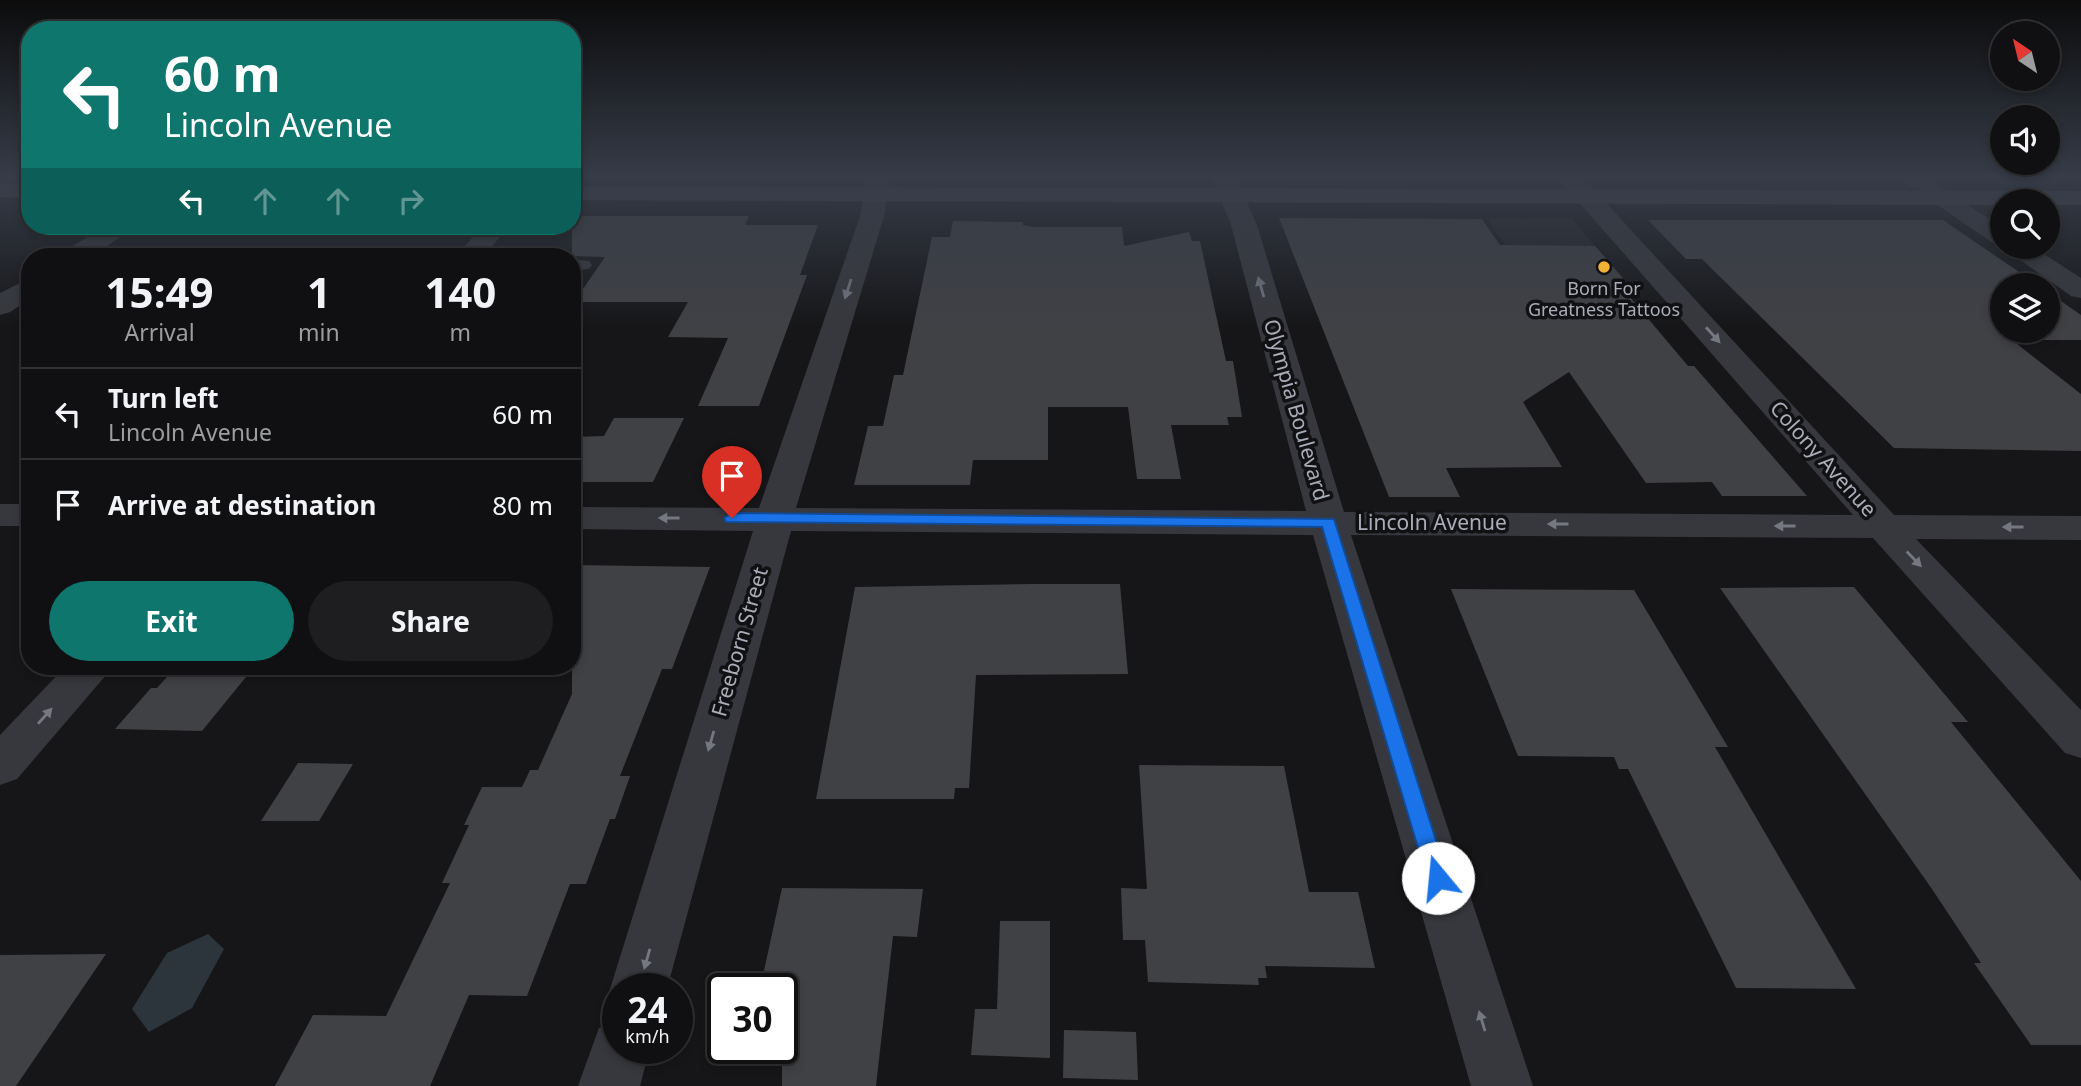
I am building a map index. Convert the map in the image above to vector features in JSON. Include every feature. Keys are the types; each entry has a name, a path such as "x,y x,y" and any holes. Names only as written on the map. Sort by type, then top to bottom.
{"street":[{"name":"Freeborn Street","path":"643,973 775,518 869,227"},
{"name":"Olympia Boulevard","path":"1244,227 1328,523 1502,1086"},
{"name":"Colony Avenue","path":"1614,227 1884,527 2081,740"},
{"path":"88,248 108,235"},
{"path":"2033,259 2081,290"},
{"path":"0,306 21,292"},
{"path":"0,515 21,515"},
{"name":"Lincoln Avenue","path":"581,518 2081,528"},
{"path":"0,766 83,675"},
{"path":"609,1086 615,1064"}],"shaded area":[{"path":"1492,227 1579,227 1633,290 1537,290"},
{"path":"208,934 224,949 192,1008 149,1032 132,1009 167,953"}],"building":[{"path":"581,227 817,227 800,275 807,275 759,406 698,406 728,338 668,337 688,302 581,302 581,292 605,257 581,256 581,248 572,248 572,235 581,235"},
{"path":"952,227 1122,227 1124,246 1189,232 1192,241 1200,241 1226,361 1233,361 1242,417 1227,417 1229,425 1171,425 1181,479 1137,479 1128,407 1048,407 1048,460 973,460 970,485 854,485 868,426 883,426 894,375 903,375 932,237 950,237"},
{"path":"1282,227 1487,227 1500,245 1595,246 1628,284 1619,284 1688,366 1694,366 1807,496 1722,496 1712,482 1646,483 1569,372 1523,402 1562,467 1446,468 1460,497 1389,497"},
{"path":"1655,227 1953,227 1990,252 1990,259 2000,259 2020,273 1990,273 1990,343 2016,343 2081,394 2081,451 1894,448 1702,259 1686,259"},
{"path":"2060,300 2081,315 2081,340 2060,340"},
{"path":"614,418 684,418 653,482 581,482 581,437 604,436"},
{"path":"581,565 710,567 672,669 662,669 620,776 630,776 615,819 610,819 586,884 570,884 527,996 469,995 430,1086 275,1086 313,1015 386,1016 450,883 442,883 469,825 464,825 482,787 522,787 530,770 538,770 572,694 572,675 581,675"},
{"path":"1120,584 1128,674 976,675 969,788 955,788 954,799 816,799 855,587"},
{"path":"1854,587 1968,722 1951,722 2081,881 2081,1045 2031,1045 1974,963 1981,963 1932,889 1720,588"},
{"path":"1451,589 1634,590 1728,747 1715,747 1856,989 1736,988 1628,769 1619,769 1614,757 1518,756"},
{"path":"169,675 248,675 202,731 115,729 151,688 157,688"},
{"path":"298,763 353,764 319,821 261,821"},
{"path":"1139,765 1284,766 1309,892 1358,892 1375,968 1265,966 1267,978 1258,978 1259,985 1148,982 1145,940 1123,940 1121,888 1147,889"},
{"path":"782,888 923,889 917,937 893,936 876,1086 782,1086 782,1064 798,1064 798,973 763,973"},
{"path":"1000,921 1050,921 1050,1058 971,1055 975,1009 997,1009"},
{"path":"106,954 16,1086 0,1086 0,955"},
{"path":"1064,1030 1136,1032 1138,1080 1063,1078"}],"place":[{"name":"Born For Greatness Tattoos","path":"1604,267"}],"route":[{"path":"732,518 1328,523 1438,878"}]}
